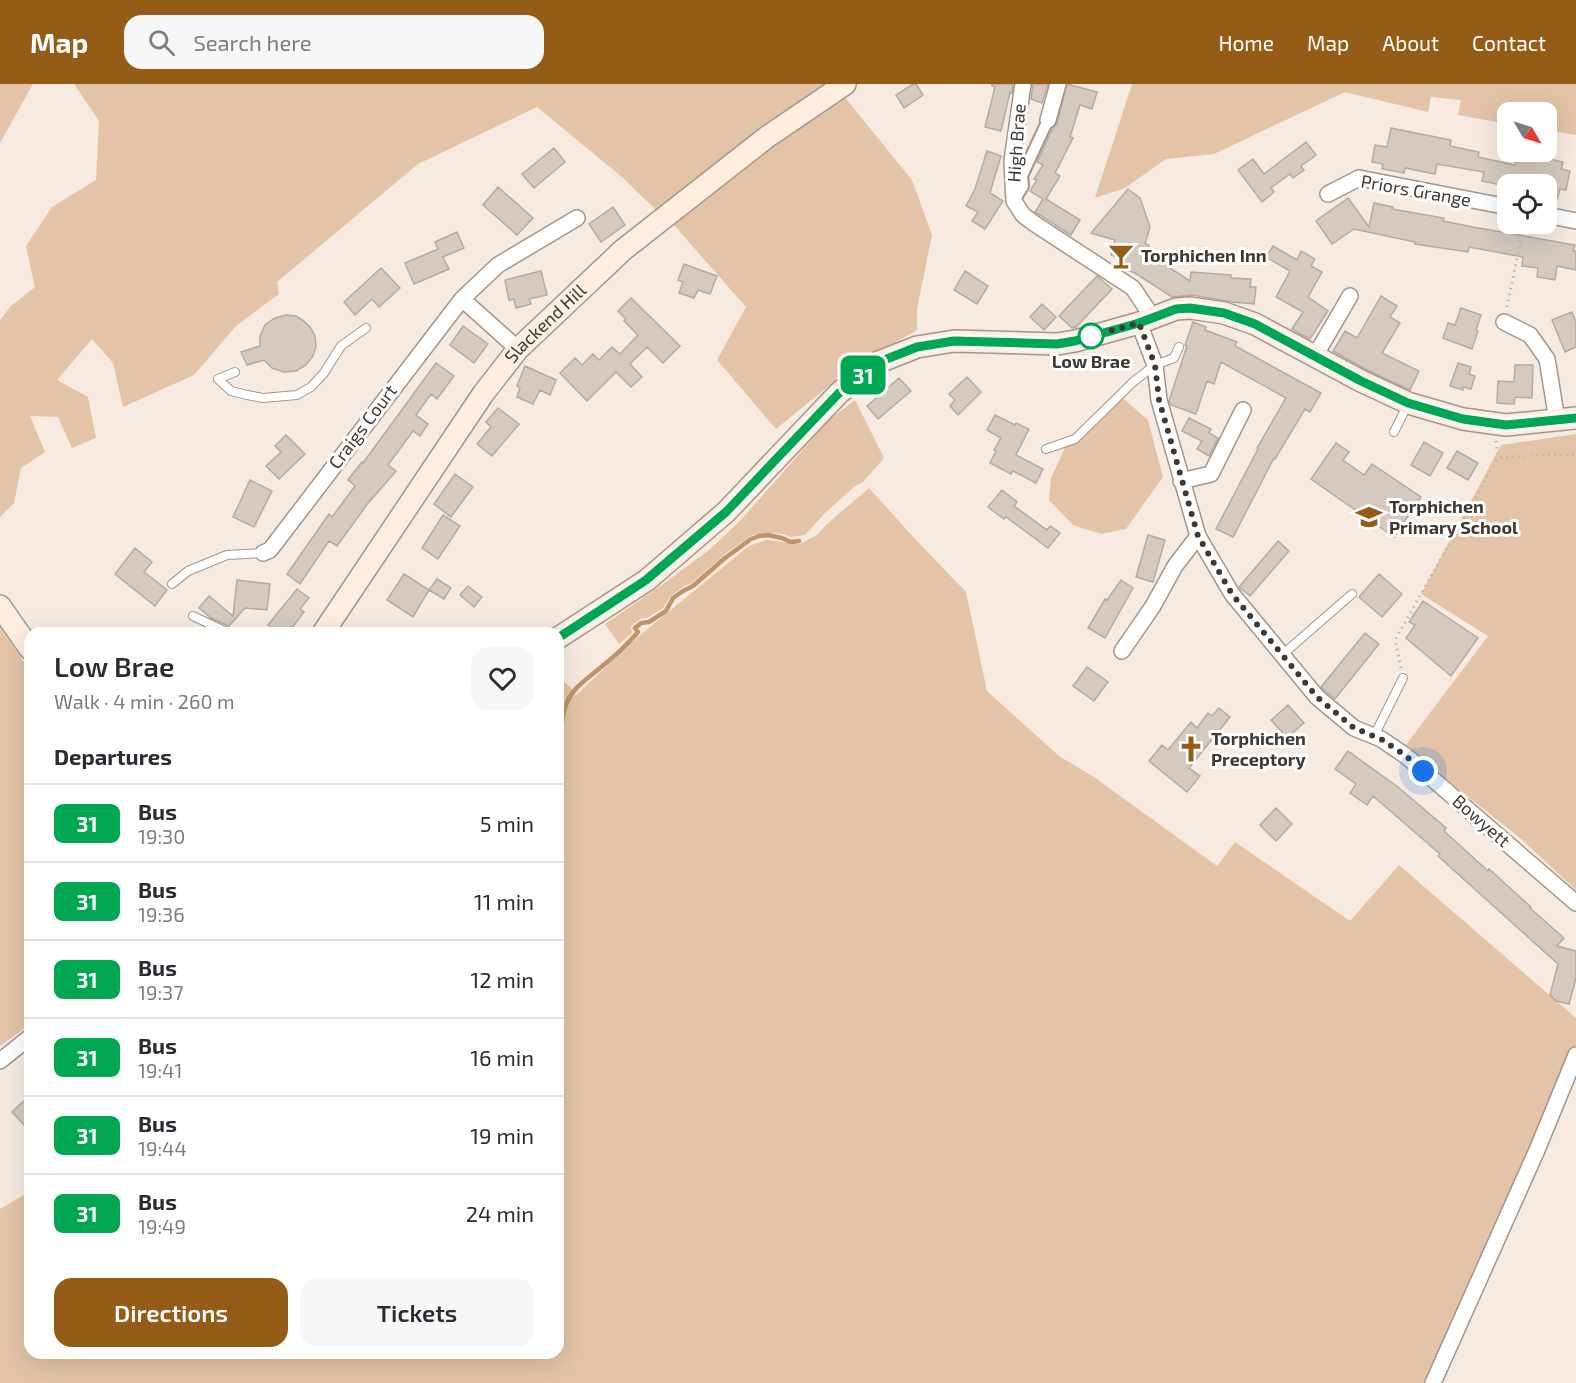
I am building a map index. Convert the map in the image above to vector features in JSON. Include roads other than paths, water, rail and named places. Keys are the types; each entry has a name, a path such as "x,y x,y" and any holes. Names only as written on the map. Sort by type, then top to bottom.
{"main road":[{"name":"Slackend Hill","path":"327,627 483,394 518,349 623,250 767,137 845,84"},
{"path":"564,634 646,580 726,512 839,393 879,362 917,347 954,341 1057,344 1145,321 1176,309 1190,308 1224,313 1255,324 1361,381 1408,403 1463,419 1506,425 1566,419"},
{"path":"0,606 24,640"}],"street":[{"name":"High Brae","path":"1014,201 1012,161 1023,84"},
{"path":"1058,84 1047,120 1023,176 1023,186 1014,201 1023,215 1035,224 1133,288 1146,309 1145,321"},
{"name":"Priors Grange","path":"1328,194 1359,178 1497,205"},
{"path":"1557,217 1576,221"},
{"name":"Craigs Court","path":"263,553 270,550 462,299 498,265 577,218"},
{"path":"1315,356 1350,296"},
{"path":"462,299 518,349"},
{"name":"Bowyett","path":"1145,321 1155,365 1159,400 1198,536 1232,594 1317,697 1354,728 1381,739 1406,756 1576,903"},
{"path":"1504,322 1530,335 1547,359 1566,419"},
{"path":"1181,481 1211,474 1243,410"},
{"path":"1122,651 1153,606 1175,566 1198,536"},
{"path":"0,1061 24,1042"},
{"path":"1433,1383 1537,1150 1576,1055"}],"lane":[{"path":"235,372 218,379 231,391 264,398 297,395 311,387 324,373 341,346 366,328"},
{"path":"1046,449 1075,439 1133,382 1155,365 1174,358 1179,347"},
{"path":"1394,432 1408,403"},
{"path":"172,584 188,571 227,555 263,553"},
{"path":"1282,655 1352,594"},
{"path":"193,616 216,627"},
{"path":"1374,736 1403,678"}],"waterway":[{"path":"564,710 580,684 629,642 638,632 635,628 666,611 673,598 693,586 751,539 768,535 791,542 799,541"}],"place":[{"name":"Torphichen Inn","path":"1121,256"},
{"name":"Low Brae","path":"1091,336"},
{"name":"Torphichen Primary School","path":"1369,517"},
{"name":"Torphichen Preceptory","path":"1191,749"}]}
